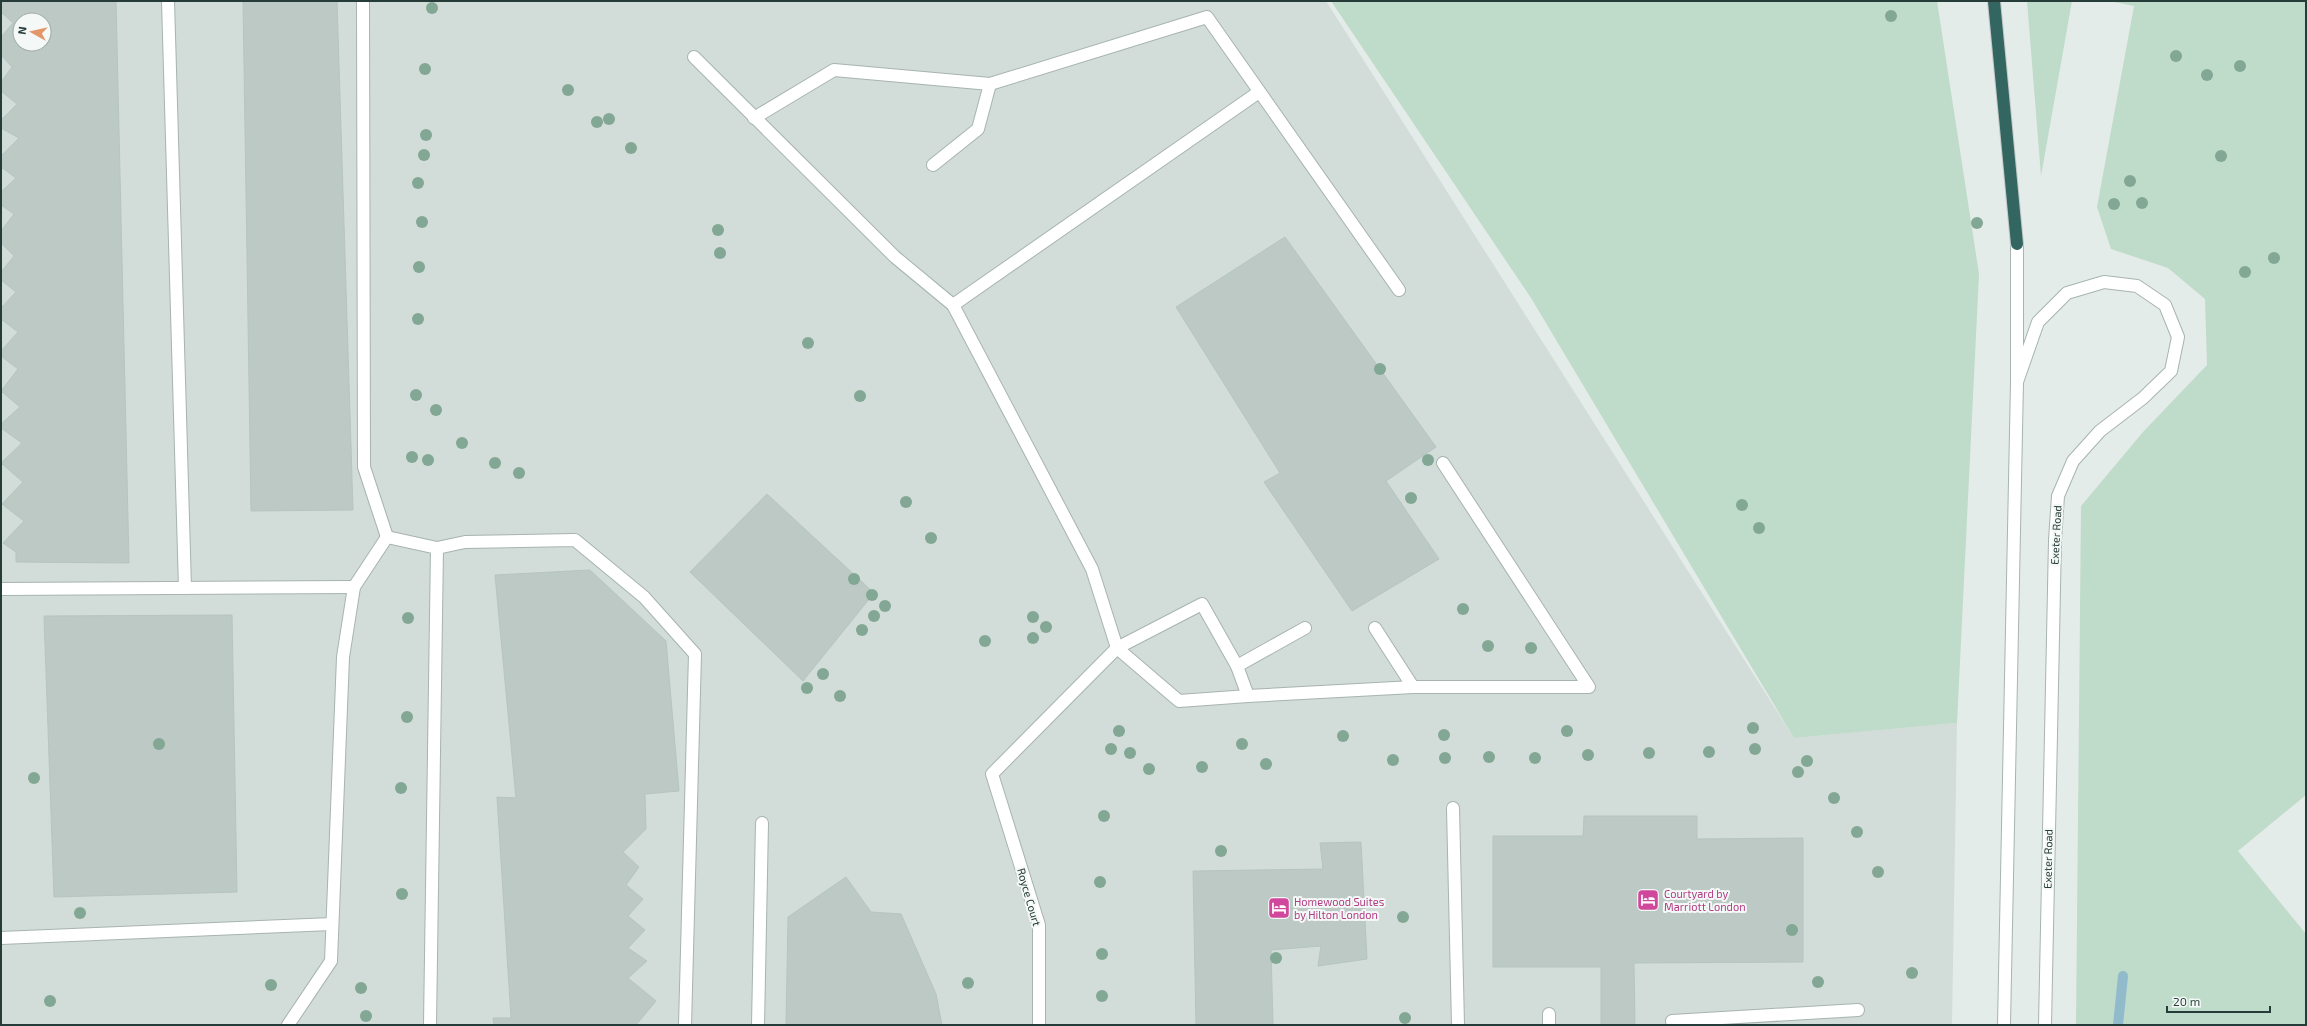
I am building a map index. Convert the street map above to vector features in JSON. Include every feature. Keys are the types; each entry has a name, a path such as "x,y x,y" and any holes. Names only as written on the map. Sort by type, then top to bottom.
{"highway":[{"path":"1994,1 2017,244"}],"street":[{"path":"168,1 185,588"},
{"path":"363,1 364,467 387,537"},
{"path":"754,118 834,70 990,84 1207,18 1399,290"},
{"path":"694,57 895,257 953,305 1092,569 1117,648 1179,701 1413,687 1589,687 1443,463"},
{"path":"933,165 978,129 990,84"},
{"path":"953,305 1259,92"},
{"name":"Exeter Road","path":"2004,1025 2017,382 2017,244"},
{"name":"Exeter Road","path":"2017,382 2038,322 2067,293 2104,282 2137,286 2165,305 2178,337 2171,371 2143,398 2100,430 2073,461 2058,496 2054,548 2045,1025"},
{"path":"387,537 437,548 465,542 575,540 644,597 695,654 685,1025"},
{"path":"288,1025 331,961 343,657 354,587 387,537"},
{"path":"430,1025 437,548"},
{"path":"1,589 354,587"},
{"path":"1117,648 1202,604 1237,666 1248,696"},
{"path":"1237,666 1305,628"},
{"path":"1375,628 1413,687"},
{"name":"Royce Court","path":"1039,1025 1038,925 992,774 1117,648"},
{"path":"1453,808 1458,1025"},
{"path":"758,1025 762,823"},
{"path":"1,938 332,924"},
{"path":"1673,1025 1672,1021 1858,1010"}],"shaded area":[{"path":"1,1 1326,1 1794,738 1957,723 1952,1025 1,1025"}],"green space":[{"path":"1331,1 1937,1 1979,274 1957,723 1794,738 1531,298"},
{"path":"2027,1 2072,1 2041,176"},
{"path":"2109,1 2306,1 2306,795 2238,851 2306,934 2306,1025 2076,1025 2081,506 2143,432 2207,365 2205,299 2168,268 2111,249 2097,207 2134,6"}],"building":[{"path":"1,1 116,1 129,563 16,562 16,552 3,543 24,521 2,504 23,482 1,463 22,443 1,428 1,424 20,407 1,391 18,369 1,356 1,351 18,332 1,319 1,308 16,292 1,280 1,272 14,256 1,243 1,231 14,214 1,205 1,192 16,178 1,167 1,156 19,138 1,128 1,120 17,104 1,91 1,82 12,67 1,55 1,37 12,24 12,52 52,52 52,12 12,12 12,22 1,12"},
{"path":"243,1 337,1 353,510 251,511"},
{"path":"1285,237 1436,447 1386,481 1439,559 1352,611 1264,482 1280,473 1176,307"},
{"path":"767,494 874,593 803,681 690,572"},
{"path":"590,570 666,641 679,791 645,794 646,829 623,852 639,867 626,885 643,899 628,916 645,930 628,948 647,961 628,978 656,1001 636,1025 494,1025 493,1018 511,1018 497,797 516,798 495,575"},
{"path":"232,615 237,892 54,897 44,616"},
{"name":"Courtyard by Marriott London","path":"1584,816 1697,816 1697,839 1803,838 1803,962 1634,963 1635,1025 1601,1025 1601,967 1493,967 1493,836 1583,836"},
{"name":"Homewood Suites by Hilton London","path":"1361,842 1367,959 1318,966 1321,946 1271,950 1273,1025 1196,1025 1193,871 1323,869 1320,843"},
{"path":"846,877 871,912 901,914 936,994 942,1025 786,1025 788,917"}],"waterway":[{"path":"2118,1025 2123,976"}],"place":[{"name":"Courtyard by Marriott London","path":"1648,900"},
{"name":"Homewood Suites by Hilton London","path":"1279,908"}]}
